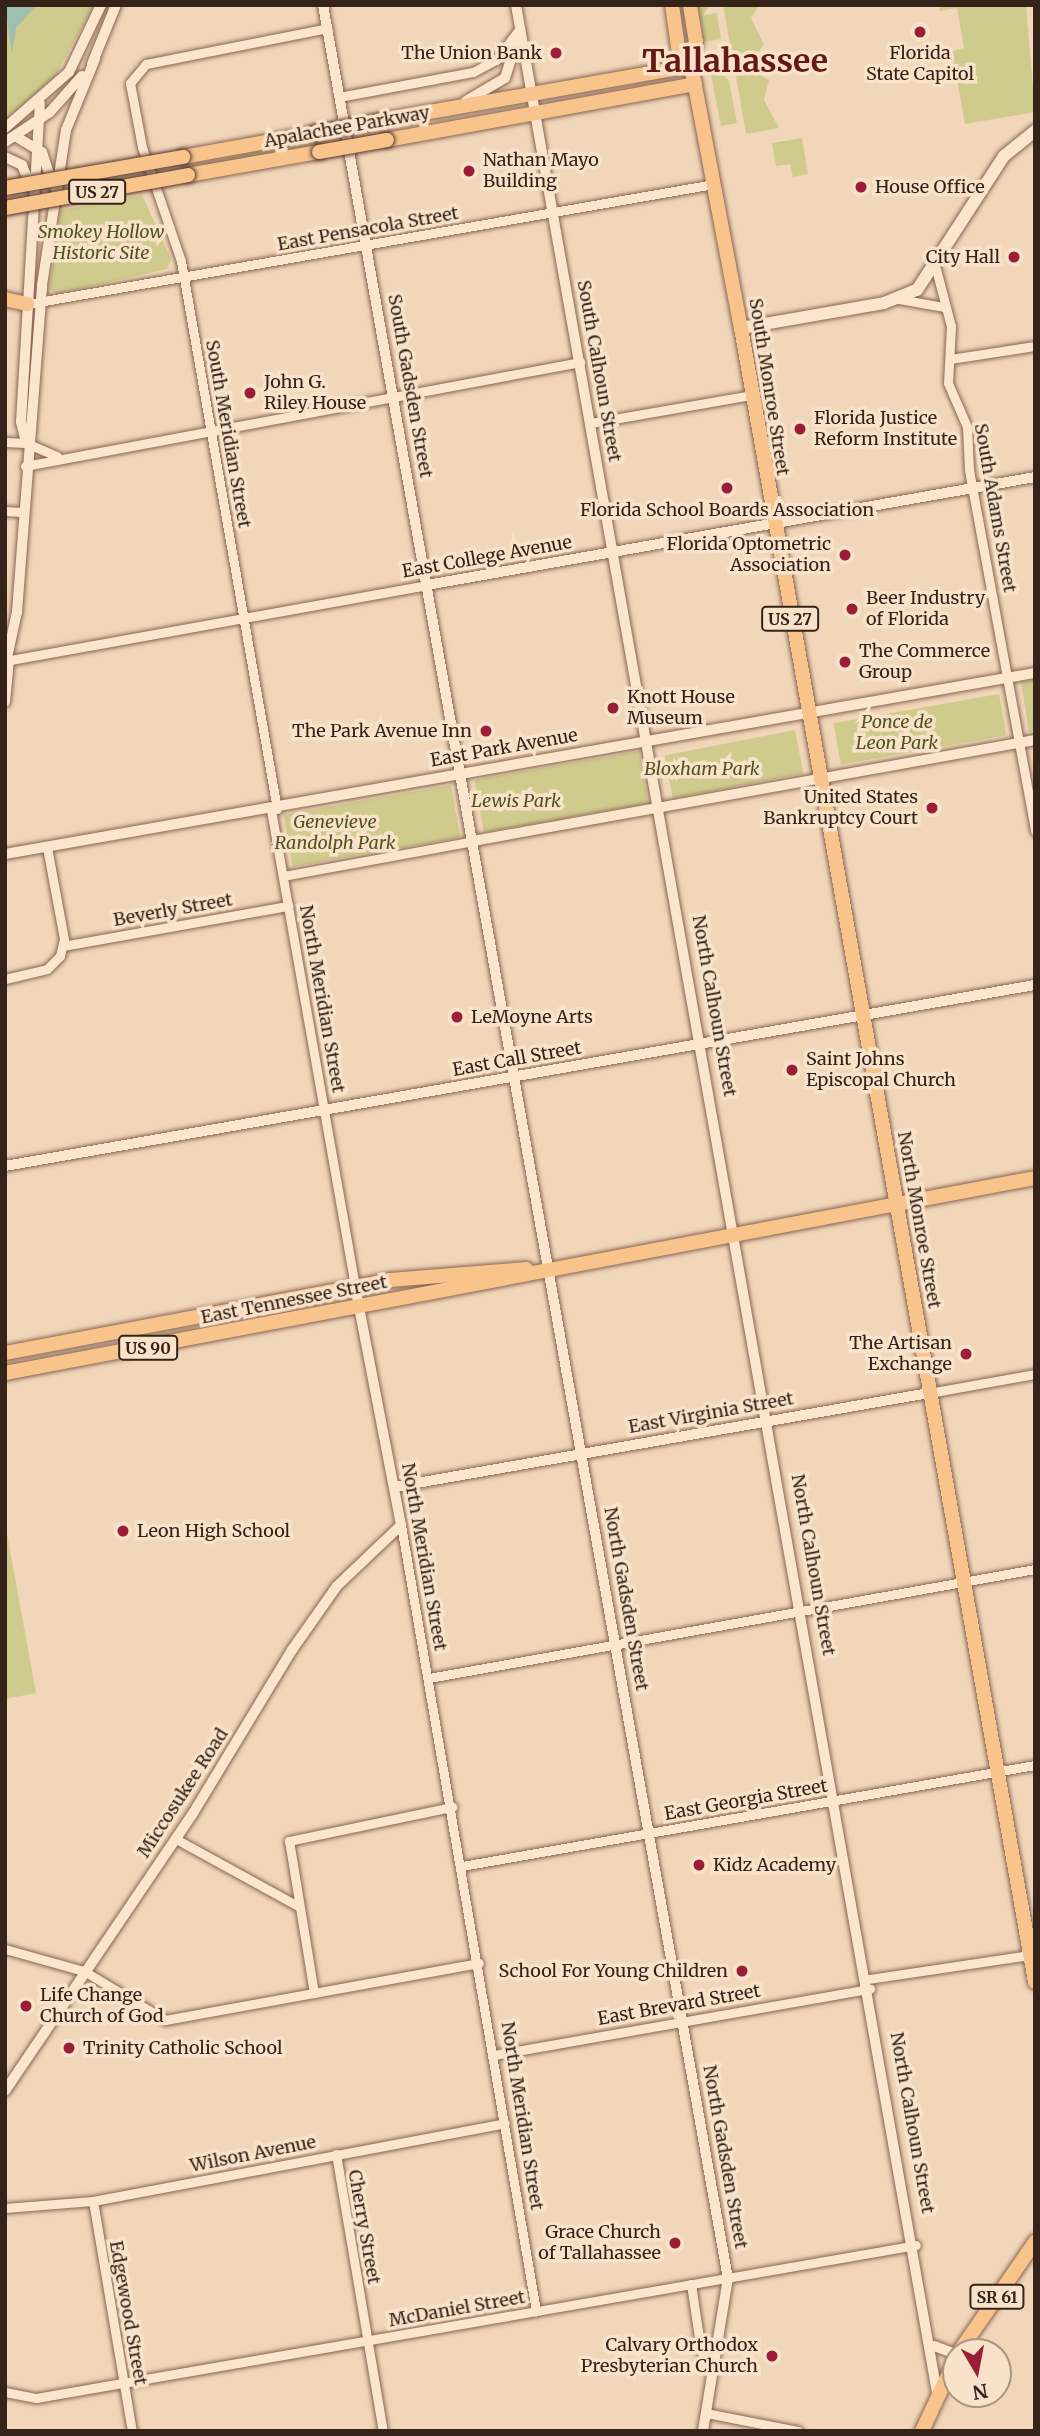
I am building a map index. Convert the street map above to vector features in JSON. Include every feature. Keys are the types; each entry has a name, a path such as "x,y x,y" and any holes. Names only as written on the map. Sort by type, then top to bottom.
{"main road":[{"name":"South Monroe Street","path":"672,5 680,50 691,66 695,84 741,328 807,714"},
{"name":"South Monroe Street","path":"690,5 696,41 691,66"},
{"name":"Apalachee Parkway","path":"5,188 691,66"},
{"name":"Apalachee Parkway","path":"5,208 695,84"},
{"path":"741,328 899,299 936,269 1004,156 1035,131"},
{"path":"5,299 34,303"},
{"name":"North Monroe Street","path":"807,714 1035,1982"},
{"name":"East Tennessee Street","path":"5,1373 194,1340 736,1233 1035,1178"},
{"name":"East Tennessee Street","path":"5,1353 355,1287 470,1270 549,1270"},
{"path":"191,1320 194,1340"},
{"name":"SR 61","path":"968,2338 1035,2242"},
{"name":"SR 61","path":"922,2431 942,2383"}],"street":[{"path":"5,128 40,104 80,55 101,5"},
{"path":"5,702 26,443 20,422 34,303 67,125 116,5"},
{"name":"South Gadsden Street","path":"323,5 461,774"},
{"name":"South Calhoun Street","path":"516,5 650,743"},
{"path":"339,97 473,72 499,57 519,27"},
{"path":"446,109 503,81 519,27"},
{"name":"South Meridian Street","path":"274,810 244,618 184,277 142,146 131,90 135,70 327,28"},
{"path":"5,142 38,122 95,59"},
{"path":"34,303 33,195 40,104"},
{"path":"11,136 36,146 55,195"},
{"path":"5,158 23,167 33,195"},
{"name":"East Pensacola Street","path":"34,303 714,184"},
{"name":"South Adams Street","path":"936,269 951,326 948,383 967,427 974,488 1035,831"},
{"path":"899,299 944,307"},
{"path":"950,359 1035,346"},
{"path":"24,466 58,456 580,362"},
{"path":"591,423 751,395"},
{"path":"5,442 26,443 58,456"},
{"name":"East College Avenue","path":"7,662 1035,477"},
{"path":"5,511 22,512"},
{"name":"East Park Avenue","path":"5,855 274,810 461,774 650,743 1035,673"},
{"path":"283,876 1035,740"},
{"name":"North Calhoun Street","path":"650,743 934,2346 937,2393"},
{"name":"North Gadsden Street","path":"461,774 728,2278 703,2431"},
{"name":"North Meridian Street","path":"274,810 288,906 355,1287 452,1807 536,2311"},
{"path":"5,979 47,969 63,946 47,847"},
{"name":"Beverly Street","path":"63,946 288,906"},
{"name":"East Call Street","path":"5,1166 1035,985"},
{"name":"East Virginia Street","path":"394,1488 1035,1374"},
{"name":"Miccosukee Road","path":"5,2091 176,1839 322,1607 401,1525"},
{"path":"429,1678 1035,1569"},
{"name":"East Georgia Street","path":"462,1866 1035,1765"},
{"path":"314,1993 289,1840 452,1807"},
{"path":"176,1839 299,1906"},
{"path":"6,1947 84,1971 165,2020 479,1963"},
{"name":"East Brevard Street","path":"494,2055 1032,1955"},
{"name":"Wilson Avenue","path":"5,2208 93,2201 505,2123"},
{"name":"Cherry Street","path":"336,2154 383,2431"},
{"name":"Edgewood Street","path":"93,2201 132,2431"},
{"name":"McDaniel Street","path":"5,2392 36,2398 916,2245"},
{"path":"691,2284 701,2351 712,2372"},
{"path":"934,2346 942,2349"},
{"path":"706,2413 798,2431"}],"green space":[{"path":"5,5 94,5 55,76 5,120"},
{"path":"710,5 703,15 717,13 721,39 704,42 698,6"},
{"path":"723,5 759,5 751,18 764,45 754,57 733,61"},
{"path":"939,5 1026,5 1035,112 965,124 952,51 964,48 957,8 940,11"},
{"path":"724,57 720,71 729,81 737,123 721,126 708,59"},
{"path":"754,72 769,80 764,100 779,128 746,134 736,76"},
{"path":"316,138 318,147 187,177 185,168"},
{"path":"802,138 808,174 793,177 790,164 776,166 772,143"},
{"name":"Smokey Hollow Historic Site","path":"142,195 171,259 167,269 57,294 49,289 61,210"},
{"path":"1035,679 1035,731 1029,732 1021,682"},
{"name":"Ponce de Leon Park","path":"999,694 1006,735 841,765 834,723"},
{"name":"Bloxham Park","path":"795,730 803,773 673,799 664,755"},
{"name":"Lewis Park","path":"639,751 648,803 484,832 475,780"},
{"name":"Genevieve Randolph Park","path":"451,785 460,837 293,867 284,815"},
{"path":"5,1523 36,1693 5,1699"}],"shaded area":[{"path":"5,5 37,5 16,28 12,54"}],"place":[{"name":"Florida State Capitol","path":"920,32"},
{"name":"The Union Bank","path":"556,53"},
{"name":"Nathan Mayo Building","path":"469,171"},
{"name":"House Office","path":"861,187"},
{"name":"City Hall","path":"1014,257"},
{"name":"John G. Riley House","path":"250,393"},
{"name":"Florida Justice Reform Institute","path":"800,429"},
{"name":"Florida School Boards Association","path":"727,488"},
{"name":"Florida Optometric Association","path":"845,555"},
{"name":"Beer Industry of Florida","path":"852,609"},
{"name":"The Commerce Group","path":"845,662"},
{"name":"Knott House Museum","path":"613,708"},
{"name":"The Park Avenue Inn","path":"486,731"},
{"name":"United States Bankruptcy Court","path":"932,808"},
{"name":"LeMoyne Arts","path":"457,1017"},
{"name":"Saint Johns Episcopal Church","path":"792,1070"},
{"name":"The Artisan Exchange","path":"966,1354"},
{"name":"Leon High School","path":"123,1531"},
{"name":"Kidz Academy","path":"699,1865"},
{"name":"School For Young Children","path":"742,1971"},
{"name":"Life Change Church of God","path":"26,2006"},
{"name":"Trinity Catholic School","path":"69,2048"},
{"name":"Grace Church of Tallahassee","path":"675,2243"},
{"name":"Calvary Orthodox Presbyterian Church","path":"772,2356"}],"district":[{"name":"Tallahassee","path":"735,61"}]}
